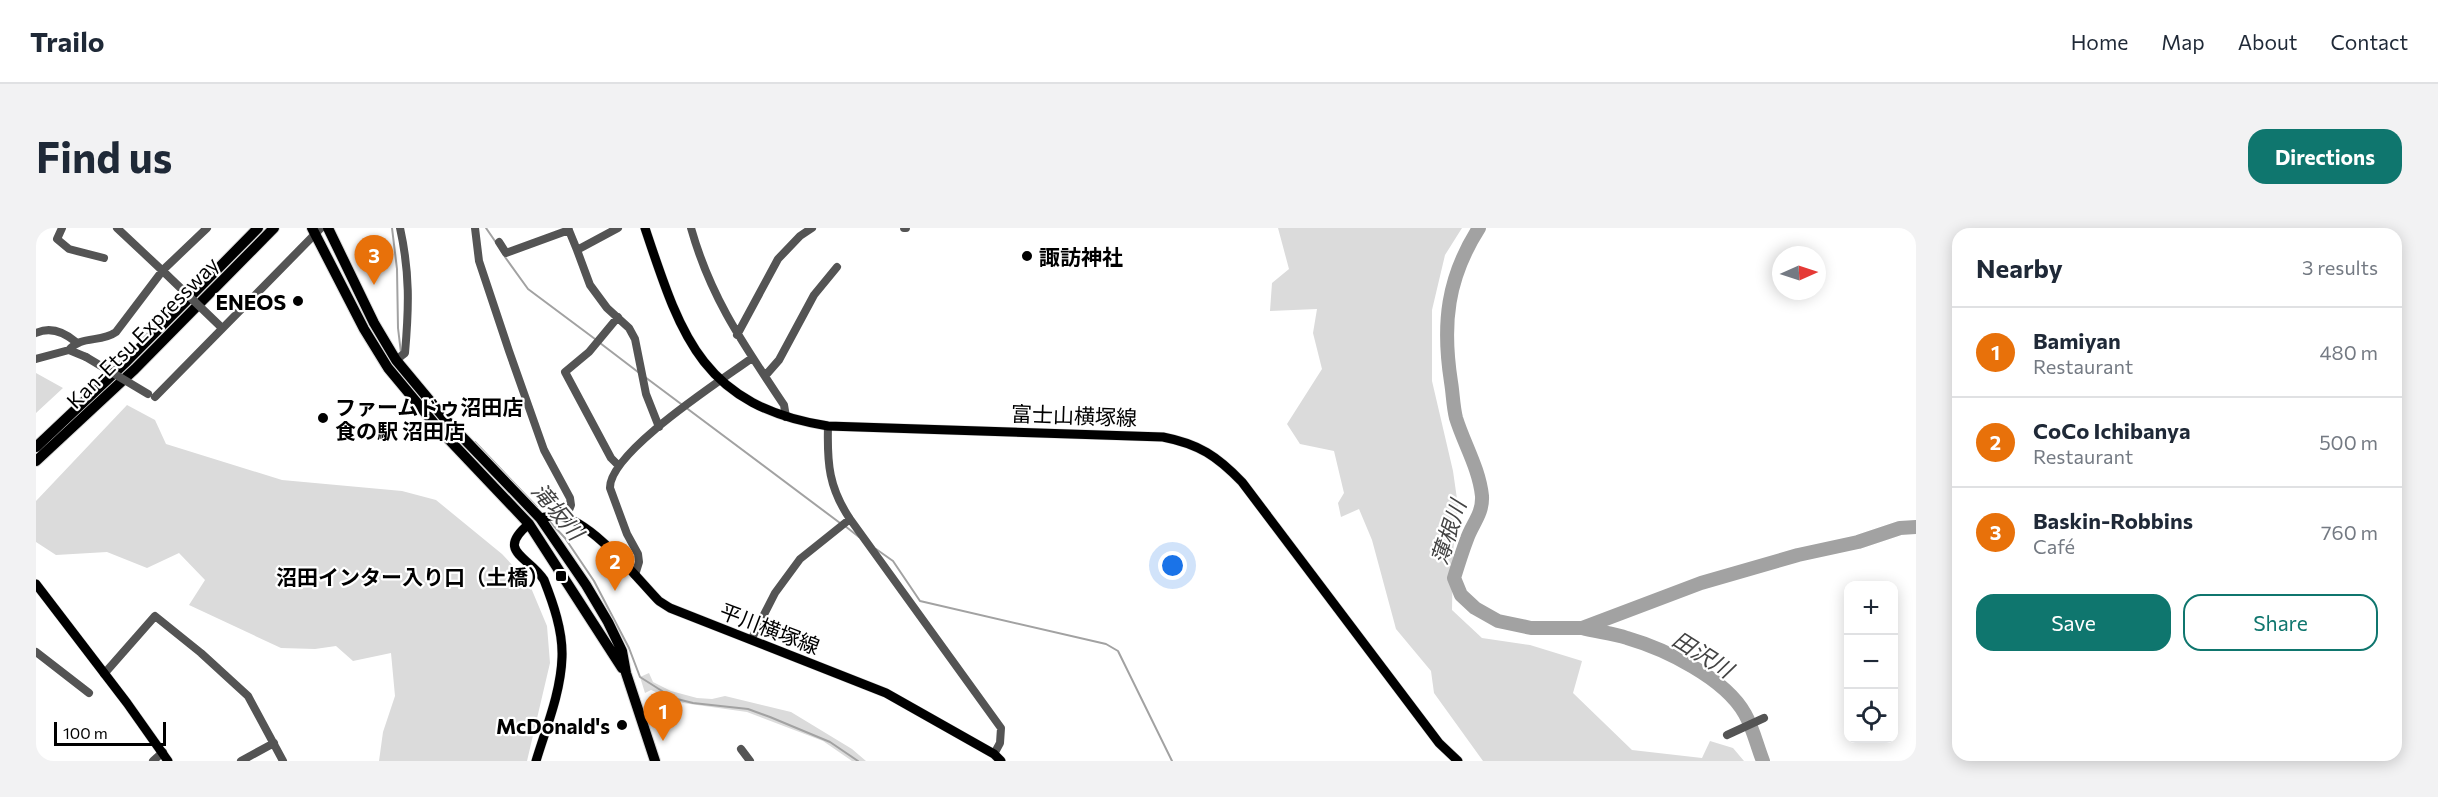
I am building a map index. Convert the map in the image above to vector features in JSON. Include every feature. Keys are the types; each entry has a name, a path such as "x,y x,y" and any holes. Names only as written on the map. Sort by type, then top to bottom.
{"highway":[{"name":"Kan-Etsu Expressway","path":"36,461 258,228"},
{"name":"Kan-Etsu Expressway","path":"36,447 82,412 274,228"},
{"path":"328,228 374,324 396,360 446,420 540,518 580,576 608,622 621,651 655,761"},
{"path":"315,230 364,329 403,389 529,524 626,673"},
{"path":"529,524 540,518"}],"main road":[{"name":"富士山横塚線","path":"645,228 677,321 702,360 721,380 753,403 786,417 828,426 1153,436 1172,439 1214,455 1242,482 1439,743 1458,761"},
{"name":"平川横塚線","path":"540,518 552,516 566,518 591,531 659,601 670,608 886,693 997,758"},
{"path":"529,524 518,534 514,545 515,550 538,571 544,580 562,645 556,691 536,761"},
{"path":"36,584 165,757"}],"street":[{"path":"62,228 57,239 69,249 104,258"},
{"path":"117,228 221,328"},
{"path":"36,359 69,350 76,342 106,338 116,332 165,272 207,228"},
{"path":"396,360 405,353 409,286 408,260 400,228"},
{"path":"475,228 479,261 509,351 544,450 570,498 571,506 566,518"},
{"path":"577,250 618,228"},
{"path":"691,228 710,282 737,335 784,405 786,417"},
{"path":"737,335 778,259 800,236 812,228"},
{"path":"499,242 506,253 568,229 590,285 608,308 629,327 635,339 646,394 659,427"},
{"path":"152,396 315,230"},
{"path":"765,376 779,360 814,295 837,267"},
{"path":"618,316 589,352 565,372 611,458 618,465"},
{"path":"36,333 51,329 76,342"},
{"path":"69,350 86,357 152,396 164,400"},
{"path":"634,575 639,562 638,554 623,524 610,488 610,482 618,465 659,427 752,358"},
{"path":"828,426 831,480 836,496 850,519 1001,728 997,758"},
{"path":"751,640 775,594 800,560 850,519"},
{"path":"104,674 154,616 201,653 248,696 283,761"},
{"path":"36,652 89,693"},
{"path":"1727,735 1764,718"},
{"path":"241,761 273,742"},
{"path":"741,749 750,761"},
{"path":"153,761 165,757"}],"shaded area":[{"path":"1278,228 1462,228 1445,255 1432,310 1432,381 1453,471 1458,506 1453,552 1452,610 1482,638 1530,645 1582,661 1573,693 1632,750 1702,758 1710,741 1733,748 1744,761 1483,761 1434,693 1431,671 1396,629 1372,540 1359,509 1341,517 1338,503 1344,493 1334,451 1300,444 1287,424 1322,369 1313,333 1317,309 1270,311 1272,283 1289,269"},
{"path":"36,373 63,388 36,413"},
{"path":"127,405 155,420 166,444 282,480 402,491 436,500 502,554 529,583 547,626 550,663 527,761 379,761 383,732 395,696 391,653 353,661 336,646 315,649 281,648 189,605 205,580 179,553 147,568 107,552 56,555 36,542 36,501"},
{"path":"649,673 653,682 671,691 697,698 712,699 725,696 791,712 852,749 866,761 852,761 823,741 747,712 683,703 651,690 645,693 640,677"}],"waterway":[{"name":"滝坂川","path":"392,228 397,269 398,328 401,353"},
{"path":"486,228 497,244"},
{"name":"薄根川","path":"1479,228 1460,265 1447,321 1448,361 1456,418 1475,466 1482,496 1479,514 1467,539 1454,578 1461,595 1475,608 1498,621 1531,628 1582,628 1701,583 1798,555 1858,542 1900,528 1916,527"},
{"path":"505,257 528,289 595,339"},
{"path":"600,343 638,372"},
{"path":"645,377 840,523"},
{"name":"滝坂川","path":"475,442 537,507"},
{"name":"滝坂川","path":"549,521 565,538 594,581 629,648 640,677 673,698 693,703 748,709 770,717 830,742 858,761"},
{"path":"845,526 859,537"},
{"path":"876,549 893,561 920,601 1106,644 1118,651 1172,761"},
{"name":"田沢川","path":"1582,628 1616,635 1659,649 1709,677 1736,701 1745,714 1763,761"}],"place":[{"name":"諏訪神社","path":"1027,256"},
{"name":"Baskin-Robbins","path":"374,285"},
{"name":"ENEOS","path":"298,301"},
{"name":"ファームドゥ沼田店 食の駅 沼田店","path":"323,418"},
{"name":"沼田インター入り口（土橋）","path":"561,576"},
{"name":"CoCo Ichibanya","path":"615,591"},
{"name":"McDonald's","path":"622,725"},
{"name":"Bamiyan","path":"663,741"}]}
